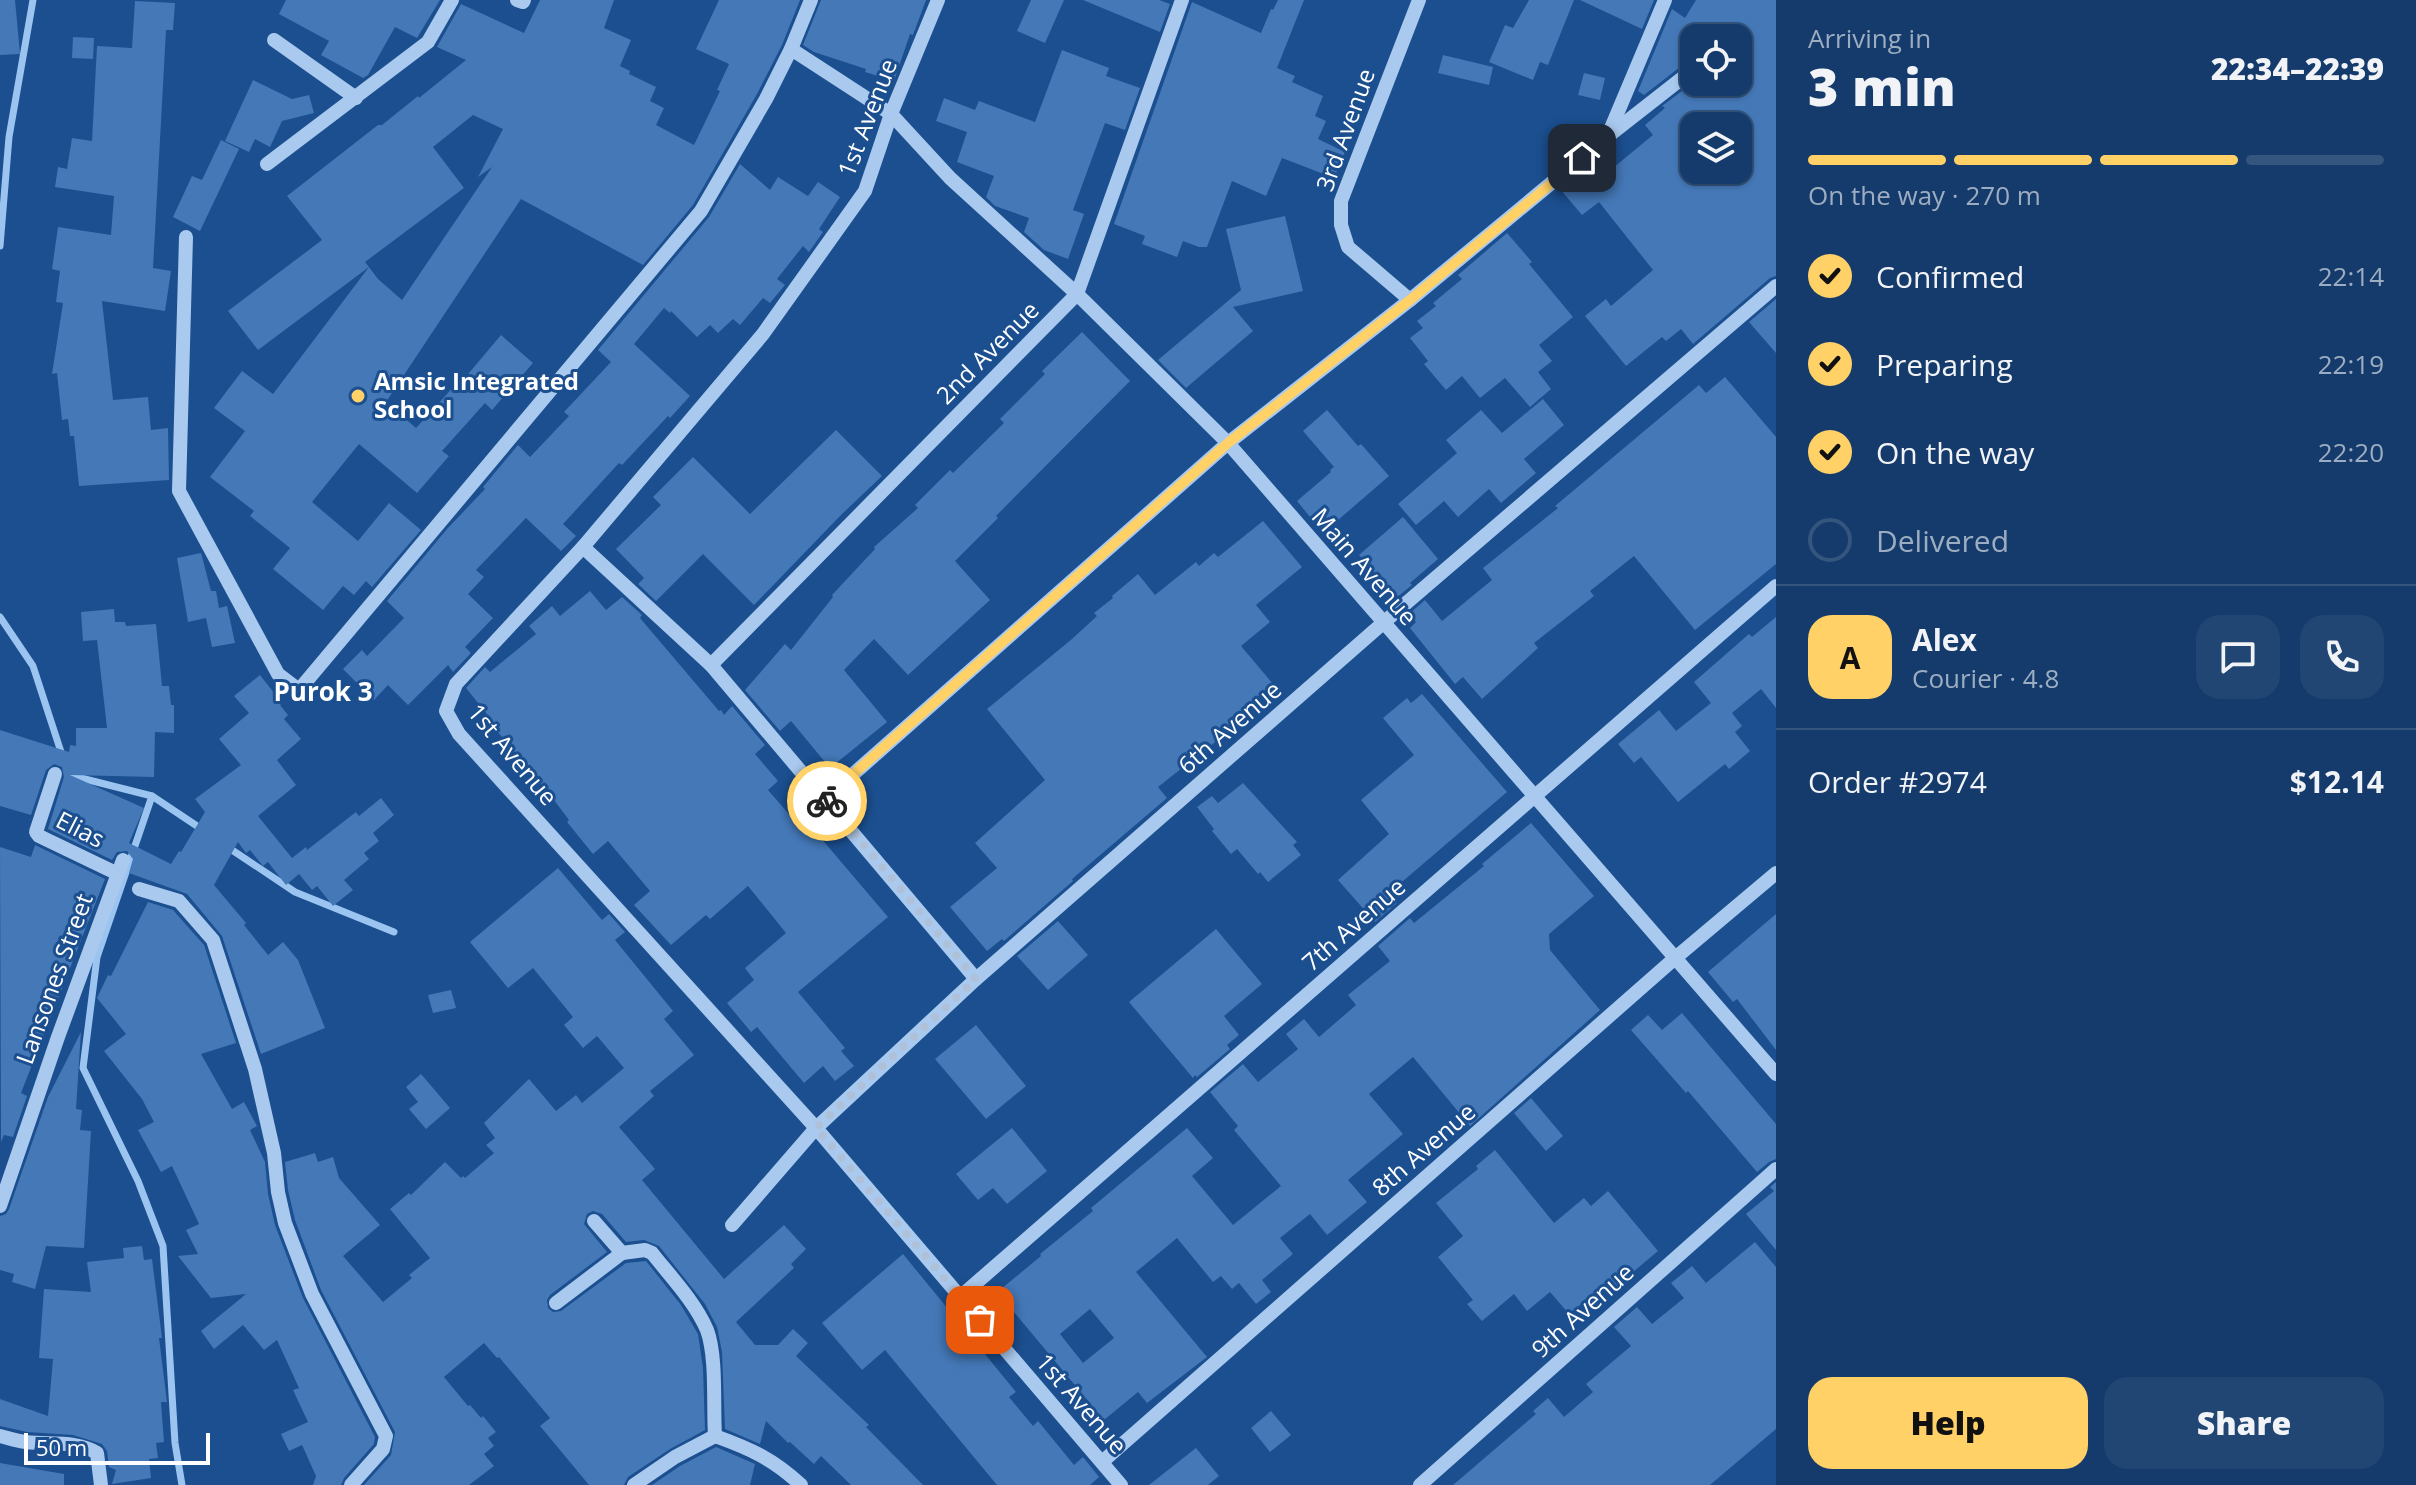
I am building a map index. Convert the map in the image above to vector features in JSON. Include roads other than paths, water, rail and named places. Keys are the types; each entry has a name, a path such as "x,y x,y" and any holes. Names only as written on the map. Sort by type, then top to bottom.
{"street":[{"path":"267,164 428,42 452,0"},
{"path":"186,237 179,491 278,674 299,690 701,211 766,99 811,0"},
{"name":"1st Avenue","path":"938,0 891,114 865,191 763,334 583,547 456,684 446,711 459,734 816,1128 1121,1485"},
{"name":"2nd Avenue","path":"711,665 1077,294 1182,0"},
{"name":"3rd Avenue","path":"1410,300 1348,247 1341,225 1341,201 1419,0"},
{"path":"1607,137 1665,0"},
{"path":"274,40 356,98"},
{"name":"Main Avenue","path":"791,49 891,114 950,178 1077,294 1228,443 1776,1074"},
{"path":"825,799 1228,443 1410,300 1680,80"},
{"name":"6th Avenue","path":"732,1225 816,1128 976,979 1383,623 1776,286"},
{"path":"583,547 711,665 976,979"},
{"name":"7th Avenue","path":"960,1297 1776,586"},
{"name":"Elias","path":"55,774 36,832 39,836 120,866"},
{"name":"Lansones Street","path":"0,1206 120,866"},
{"name":"8th Avenue","path":"1102,1462 1776,873"},
{"path":"139,889 179,901 213,940 255,1069 274,1153 285,1223 312,1294 386,1436 383,1449 351,1485"},
{"name":"9th Avenue","path":"1420,1485 1776,1169"},
{"path":"594,1221 622,1253"},
{"path":"556,1303 622,1253 645,1250 652,1253 694,1307 707,1331 713,1368 715,1436"},
{"path":"0,1436 22,1442 88,1448 97,1453 101,1485"},
{"path":"634,1485 675,1457 715,1436 748,1448 779,1465 801,1485"}],"waterway":[{"path":"0,246 9,137 33,0"},
{"path":"0,617 33,666 62,755"},
{"path":"67,771 69,775 152,796 203,830"},
{"path":"152,796 97,957 83,1068 138,1181 163,1246 175,1443 182,1485"},
{"path":"226,846 295,892 394,932"}],"place":[{"name":"Amsic Integrated School","path":"358,396"}],"district":[{"name":"Purok 3","path":"323,692"}]}
